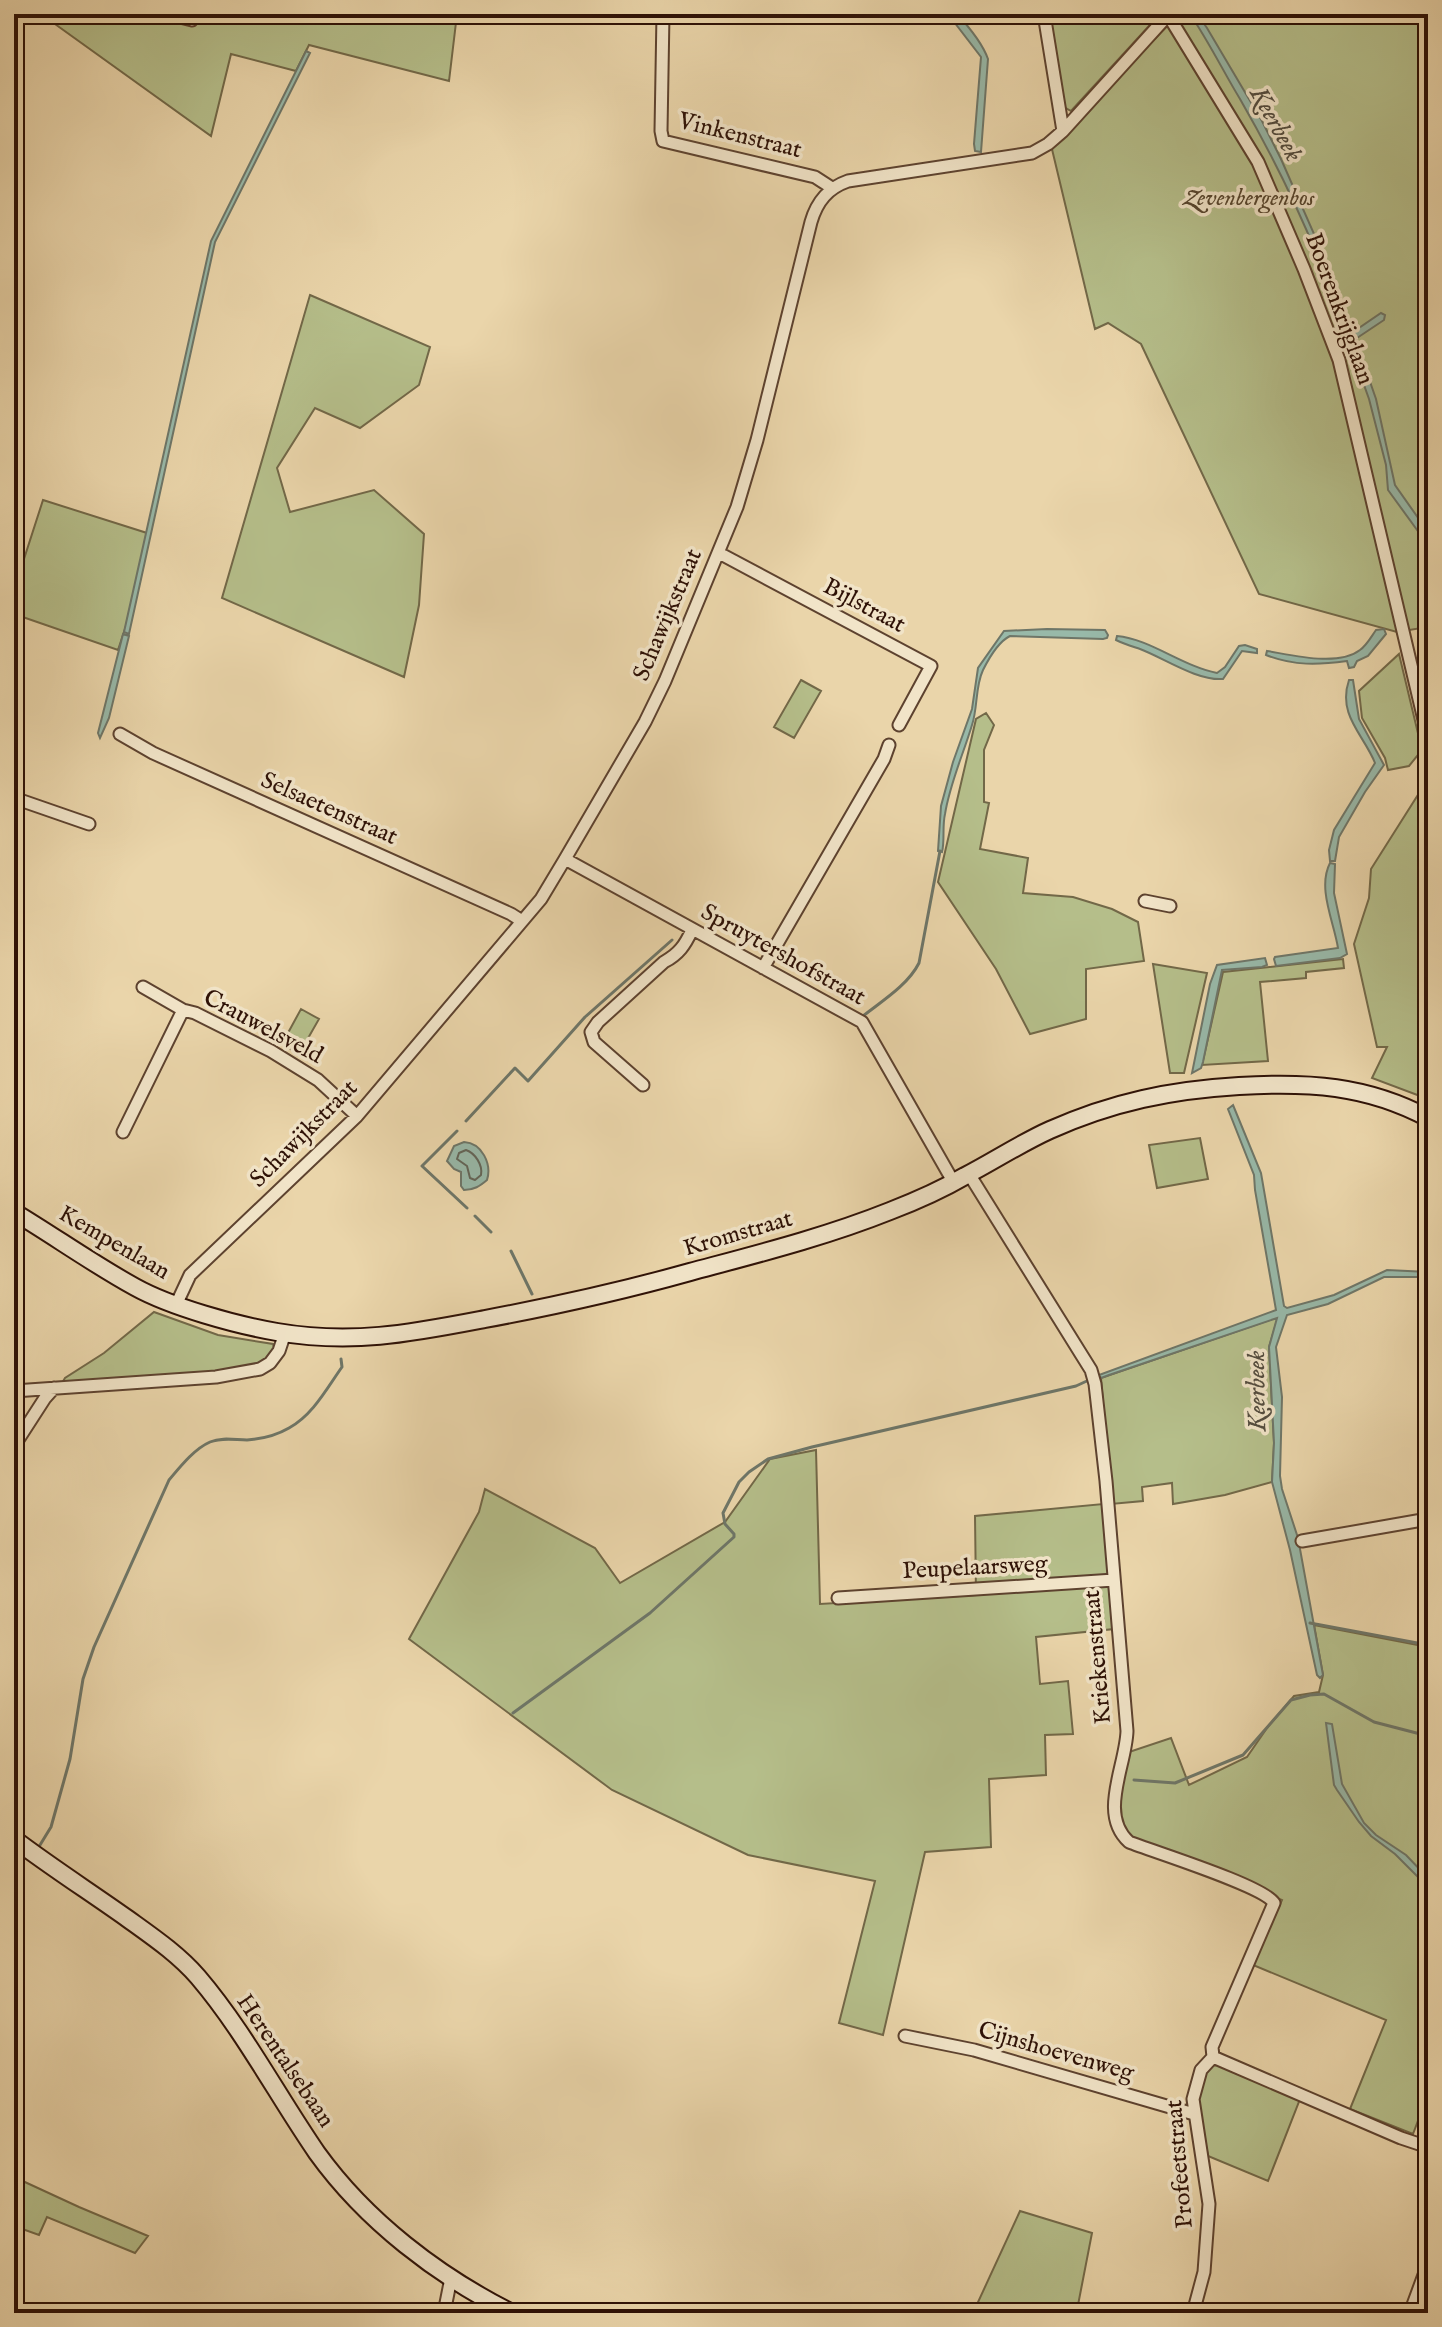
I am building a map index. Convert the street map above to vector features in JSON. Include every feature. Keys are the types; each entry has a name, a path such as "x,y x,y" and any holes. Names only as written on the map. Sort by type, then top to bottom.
{"main road":[{"name":"Kromstraat","path":"285,1333 344,1337 397,1336 544,1308 647,1284 815,1237 891,1211 961,1178 1032,1138 1099,1110 1149,1097 1276,1084 1321,1085 1375,1095 1428,1118"},
{"name":"Kempenlaan","path":"14,1212 134,1287 176,1305 285,1333"},
{"name":"Herentalsebaan","path":"14,1839 182,1961 224,2011 319,2155 348,2190 397,2237 451,2278 512,2313"}],"street":[{"path":"168,14 192,20"},
{"name":"Vinkenstraat","path":"663,14 663,141 815,177 832,188"},
{"path":"1044,14 1063,131"},
{"path":"832,188 848,181 1032,153 1063,131 1168,14"},
{"name":"Boerenkrijglaan","path":"1168,14 1258,162 1339,360 1428,737"},
{"name":"Schawijkstraat","path":"176,1305 193,1271 357,1116 541,899 565,859 645,722 672,667 719,553 757,440 811,222 822,198 832,188"},
{"name":"Bijlstraat","path":"719,553 931,666 899,725"},
{"name":"Selsaetenstraat","path":"120,734 153,753 522,921"},
{"path":"763,968 884,759 889,745"},
{"path":"14,798 89,824"},
{"name":"Spruytershofstraat","path":"565,859 862,1022 961,1178"},
{"path":"1145,901 1170,906"},
{"path":"643,1085 594,1042 591,1032 664,962 676,956 692,930"},
{"name":"Crauwelsveld","path":"143,987 183,1010 271,1051 318,1080 357,1116"},
{"name":"Crauwelsveld","path":"123,1132 183,1010"},
{"name":"Kriekenstraat","path":"961,1178 1091,1370 1097,1399 1127,1731 1116,1784 1118,1830 1129,1842 1269,1896 1274,1903 1212,2047 1213,2057"},
{"path":"14,1391 216,1377 260,1369 270,1363 279,1351 285,1333"},
{"path":"14,1446 54,1388"},
{"path":"1302,1541 1428,1519"},
{"name":"Peupelaarsweg","path":"838,1598 1114,1580"},
{"name":"Cijnshoevenweg","path":"905,2036 974,2050 1194,2114"},
{"path":"1213,2057 1428,2147"},
{"name":"Profeetstraat","path":"1193,2313 1204,2272 1209,2204 1193,2099 1201,2070 1213,2057"},
{"path":"1410,2313 1428,2264"},
{"path":"444,2313 451,2278"}],"green space":[{"path":"51,14 147,14 172,20 174,14 457,14 449,81 309,45 296,71 231,54 211,136 48,19"},
{"path":"1047,14 1160,14 1071,111 1064,107"},
{"name":"Zevenbergenbos","path":"1179,14 1428,14 1428,627 1397,632 1259,594 1141,344 1108,323 1095,329 1051,145"},
{"path":"310,295 430,347 419,385 360,428 315,408 277,468 290,512 374,490 424,534 419,605 404,677 222,598"},
{"path":"43,500 147,533 118,650 14,614 14,590"},
{"path":"1399,654 1422,750 1409,766 1388,770 1385,758 1362,718 1359,691"},
{"path":"801,680 821,691 794,738 774,727"},
{"path":"986,713 994,725 984,750 984,802 989,803 980,849 1028,858 1023,893 1073,897 1112,909 1138,922 1144,961 1086,969 1086,1019 1030,1034 996,969 938,882 976,719"},
{"path":"1428,779 1428,1099 1372,1078 1387,1047 1377,1047 1354,944 1369,898 1371,869"},
{"path":"1343,959 1344,968 1306,972 1306,978 1260,982 1268,1061 1202,1065 1223,972"},
{"path":"1153,964 1207,973 1184,1073 1170,1073"},
{"path":"301,1009 319,1019 299,1054 282,1044"},
{"path":"1200,1138 1208,1179 1157,1188 1149,1145"},
{"path":"154,1312 218,1335 273,1344 274,1348 259,1363 222,1371 62,1383"},
{"path":"1278,1317 1269,1347 1274,1443 1272,1482 1225,1495 1173,1504 1172,1483 1142,1487 1143,1501 1111,1504 1101,1378"},
{"path":"816,1450 820,1604 976,1595 975,1516 1103,1504 1114,1629 1036,1637 1040,1684 1068,1681 1073,1734 1045,1735 1046,1775 989,1779 991,1847 925,1852 883,2035 839,2023 875,1881 748,1855 612,1790 409,1639 479,1512 485,1489 595,1548 620,1583 725,1522 770,1459"},
{"path":"1314,1625 1428,1647 1428,2094 1413,2134 1350,2109 1386,2020 1253,1965 1282,1900 1133,1839 1120,1821 1118,1798 1129,1752 1171,1738 1189,1785 1247,1757 1294,1696 1319,1692 1323,1675"},
{"path":"1216,2063 1300,2099 1268,2181 1208,2156 1197,2101 1205,2072"},
{"path":"14,2177 148,2236 135,2253 47,2217 39,2235 14,2226"},
{"path":"1020,2211 1092,2233 1078,2305 1105,2313 973,2313"}],"water":[{"path":"948,14 957,14 962,19 988,59 981,152 975,151 974,144 981,57"},
{"path":"1190,14 1197,14 1207,28 1262,121 1329,268 1353,332 1381,313 1385,315 1384,320 1357,338 1356,344 1350,346 1302,220 1257,128"},
{"path":"306,51 310,53 215,242 129,634 124,632 211,241"},
{"path":"1360,353 1376,399 1395,485 1428,532 1428,545 1388,490 1386,465 1369,399 1354,357"},
{"path":"1384,629 1386,634 1354,667 1349,668 1347,661 1306,664 1266,655 1267,651 1340,658 1360,650 1376,630"},
{"path":"1105,630 1108,635 1103,639 1010,636 998,646 980,677 974,718 947,803 942,852 938,851 941,806 972,709 978,668 1004,631"},
{"path":"123,634 129,636 109,718 100,738 98,733"},
{"path":"1117,636 1142,642 1191,665 1217,673 1225,667 1239,646 1257,649 1257,653 1242,651 1223,679 1213,679 1116,640"},
{"path":"1349,680 1353,680 1359,719 1384,765 1339,837 1335,861 1330,861 1334,830 1375,763 1349,714 1346,692"},
{"path":"1330,863 1335,864 1334,893 1347,954 1340,958 1276,966 1275,957 1338,948 1326,894 1326,873"},
{"path":"1265,958 1267,965 1262,967 1222,970 1203,1062 1201,1068 1192,1073 1210,984 1217,965"},
{"path":"1233,1105 1261,1173 1284,1306 1287,1308 1334,1295 1387,1270 1428,1272 1428,1277 1384,1277 1328,1304 1287,1315 1276,1347 1282,1397 1280,1476 1298,1538 1323,1675 1320,1678 1272,1482 1274,1443 1269,1347 1277,1318 1101,1378 1099,1375 1276,1310 1254,1175 1228,1109"},
{"path":"464,1142 481,1150 487,1161 488,1174 482,1184 464,1190 461,1172 447,1161 454,1146"},
{"path":"1326,1723 1332,1724 1342,1784 1364,1823 1406,1855 1428,1878 1428,1887 1395,1854 1371,1836 1337,1790"}],"waterway":[{"path":"863,1016 901,985 919,963 940,851"},
{"path":"466,1121 515,1068 528,1081 585,1017 672,940"},
{"path":"457,1131 422,1166 467,1208"},
{"path":"475,1216 491,1232"},
{"path":"511,1251 532,1294"},
{"path":"40,1845 51,1827 70,1759 83,1679 94,1647 169,1480 193,1454 210,1442 263,1438 298,1423 342,1367 341,1359"},
{"path":"513,1713 650,1613 734,1537 725,1524 723,1513 739,1482 768,1459 1076,1386 1089,1380"},
{"path":"1310,1623 1428,1645"},
{"path":"1134,1780 1175,1783 1243,1755 1291,1700 1310,1695 1324,1694 1374,1722 1428,1736"}],"water label":[{"name":"Keerbeek","path":"1276,124"},
{"name":"Keerbeek","path":"1257,1391"}]}
